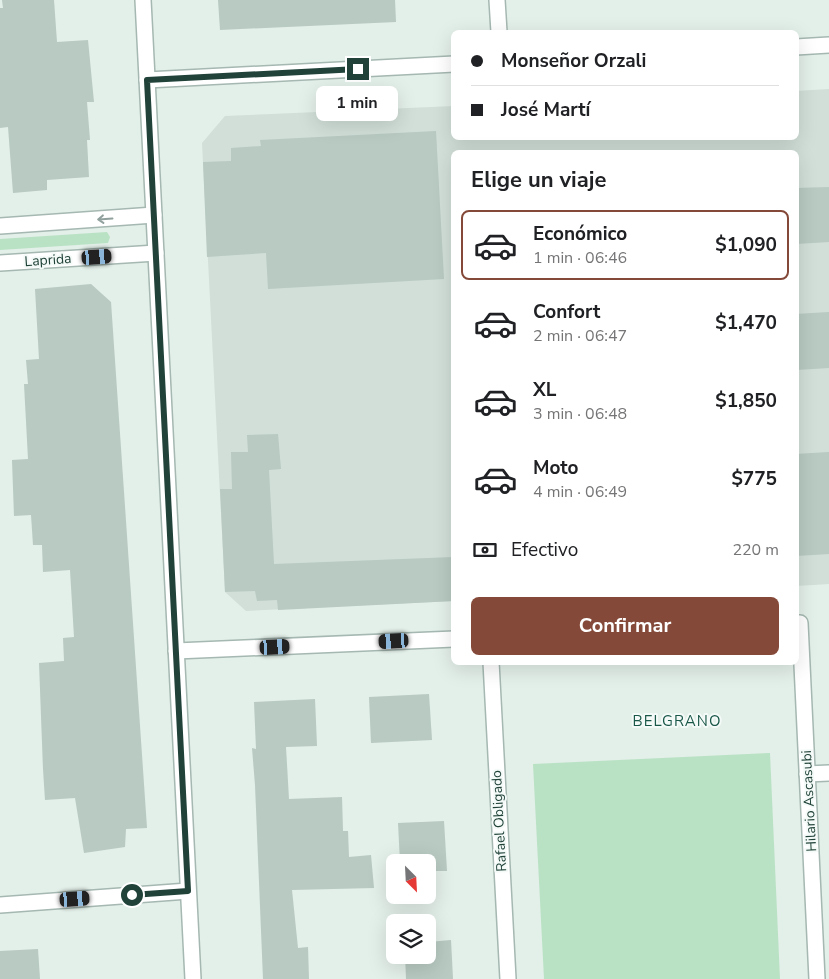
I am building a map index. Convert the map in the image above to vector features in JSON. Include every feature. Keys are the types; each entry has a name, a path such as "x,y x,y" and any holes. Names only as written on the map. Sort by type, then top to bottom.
{"street":[{"path":"143,0 193,979"},
{"path":"497,0 499,30"},
{"path":"799,47 829,45"},
{"path":"147,80 451,64"},
{"path":"0,226 154,215"},
{"name":"Laprida","path":"0,263 156,253"},
{"path":"176,651 451,638"},
{"name":"Hilario Ascasubi","path":"799,640 818,979"},
{"name":"Rafael Obligado","path":"491,665 508,979"},
{"path":"807,774 829,773"},
{"path":"0,905 188,891"}],"shaded area":[{"path":"829,89 829,584 799,586 799,150 451,150 451,601 246,611 225,592 202,143 225,116 451,106 451,140 799,140 799,91"}],"green space":[{"path":"107,232 110,237 108,243 0,250 0,239"},
{"path":"770,753 780,979 544,979 533,764"}],"building":[{"path":"2,0 54,0 57,42 88,40 94,102 87,102 90,140 87,140 89,177 47,180 47,190 13,193 8,127 0,128 0,8 3,8"},
{"path":"218,0 395,0 396,22 220,30"},
{"path":"436,131 444,279 268,289 266,253 207,257 203,162 231,161 231,148 261,146 260,140"},
{"path":"829,187 829,242 799,244 799,188"},
{"path":"91,284 111,302 147,828 126,829 125,847 84,853 75,798 45,800 43,769 39,663 64,661 63,638 74,637 70,570 43,572 42,545 33,545 31,515 14,516 12,460 28,459 24,384 28,384 26,360 39,359 35,289"},
{"path":"829,312 829,368 799,370 799,314"},
{"path":"278,434 281,469 269,470 274,564 451,557 451,601 278,610 277,600 257,601 255,591 225,592 220,489 232,489 231,452 248,452 247,435"},
{"path":"829,452 829,554 799,556 799,454"},
{"path":"429,694 432,740 371,743 369,697"},
{"path":"315,699 317,746 286,747 289,799 342,797 343,831 348,831 349,857 371,855 374,888 292,890 298,948 308,947 309,979 263,979 252,748 256,749 254,702"},
{"path":"444,821 447,871 436,871 436,854 400,854 398,823"},
{"path":"451,940 453,979 406,979 405,964 436,964 436,941"},
{"path":"38,949 40,979 0,979 0,951"}],"district":[{"name":"BELGRANO","path":"677,721"}],"route":[{"path":"132,895 188,891 147,80 358,69"}]}
